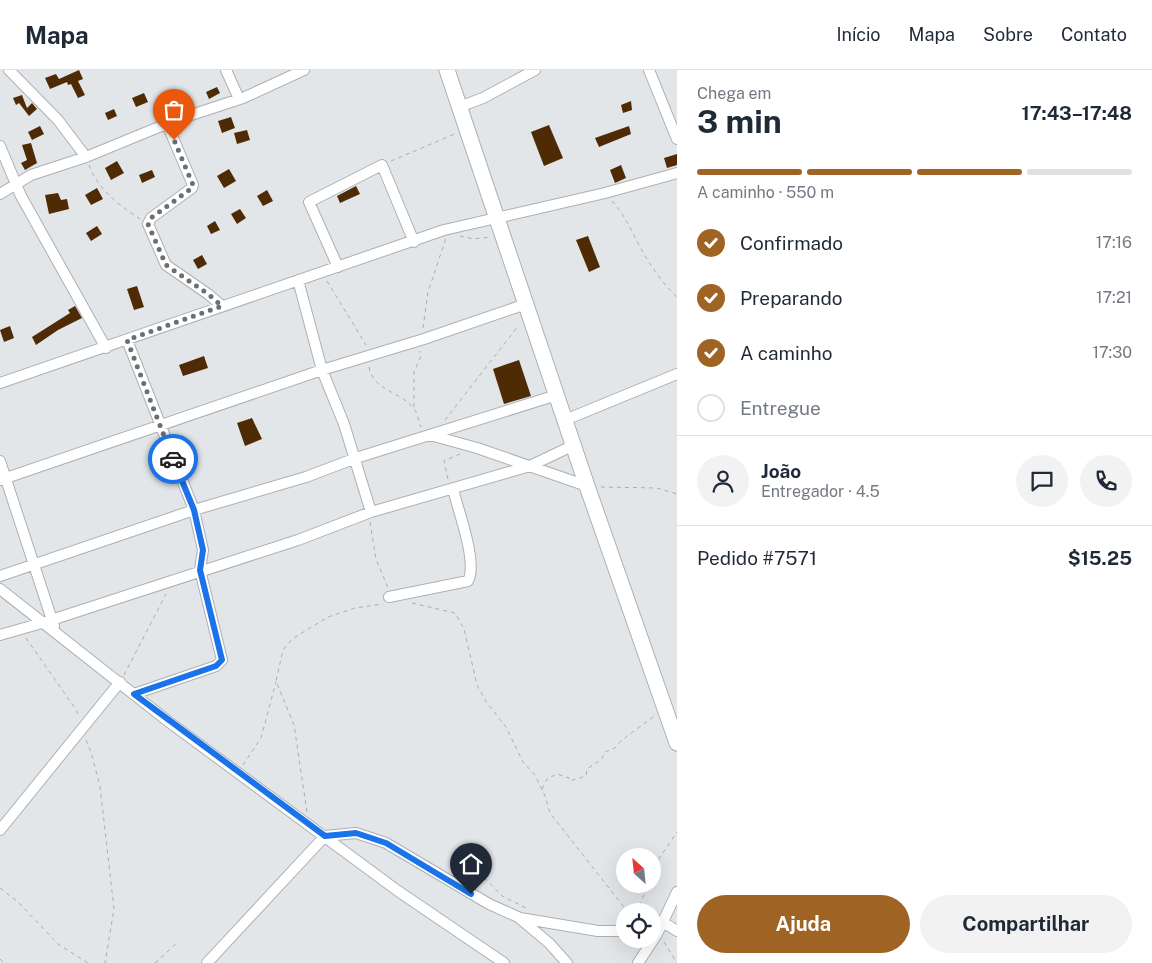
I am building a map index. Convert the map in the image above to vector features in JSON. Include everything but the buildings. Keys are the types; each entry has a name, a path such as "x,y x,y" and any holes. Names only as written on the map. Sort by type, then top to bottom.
{"main road":[{"path":"447,70 587,486 677,743"}],"street":[{"path":"9,70 58,120 86,157"},
{"path":"226,70 239,99"},
{"path":"0,194 15,183 31,175 86,157 167,124 239,99 304,70"},
{"path":"459,107 483,98 535,70"},
{"path":"649,70 677,139"},
{"path":"167,124 193,185 192,188 151,218 148,224 166,265 222,306"},
{"path":"0,146 15,183 34,221 106,348"},
{"path":"338,267 309,202 382,165 414,242"},
{"path":"0,383 449,229 605,193 677,173"},
{"path":"298,280 322,370 356,458 371,512"},
{"path":"3,479 322,370 527,308"},
{"path":"127,340 194,510 203,550 200,570 222,656 221,664 134,694"},
{"path":"565,420 677,374"},
{"path":"0,576 194,510 306,477 356,458 557,395"},
{"path":"432,434 587,486"},
{"path":"0,635 47,622 200,570 298,540 371,512 530,466 574,445"},
{"path":"0,461 3,479 33,564 47,622"},
{"path":"389,597 468,582 472,574 470,560 453,489"},
{"path":"203,550 221,564"},
{"path":"0,590 47,622 56,633 134,694 398,891 504,963"},
{"path":"0,830 120,682"},
{"path":"207,963 325,836 356,833 386,843 489,904 518,918 548,943 567,963"},
{"path":"677,892 661,921 677,932"},
{"path":"518,918 590,930 616,931"},
{"path":"638,963 646,948"}],"path":[{"path":"382,165 467,129"},
{"path":"86,157 100,186 112,198 148,224"},
{"path":"605,193 621,210 652,266 665,285 677,297"},
{"path":"414,409 414,372 421,356 420,347 424,339 428,292 449,229 460,238 503,236"},
{"path":"432,434 527,308"},
{"path":"453,489 448,479 444,461 477,448"},
{"path":"587,486 657,488 677,494"},
{"path":"238,772 261,738 283,650 292,639 328,617 355,608 382,605 389,597 387,584 376,559 369,528 371,512"},
{"path":"120,682 173,580"},
{"path":"408,602 455,614 460,619 464,629 476,685 487,703 506,727 522,762 535,775 554,820 621,903"},
{"path":"20,629 77,711 81,730 91,752 100,786 114,909 106,963"},
{"path":"276,681 294,725 309,825"},
{"path":"542,789 547,779 556,774 569,778 570,781 586,776 587,769 602,759 604,752 615,748 618,742 632,735 664,708"},
{"path":"661,856 677,832"},
{"path":"457,862 487,880 502,896 530,910"},
{"path":"0,888 17,901 58,944 88,963"},
{"path":"661,940 672,952 677,963"},
{"path":"155,963 178,942"},
{"path":"0,959 4,963"}],"way so far":[{"path":"173,459 127,340 222,306 166,265 148,224 151,218 192,188 193,185 174,140"}],"route":[{"path":"173,459 194,510 203,550 200,570 222,660 221,664 216,666 134,694 169,722 325,836 356,833 386,843 471,894"}]}
